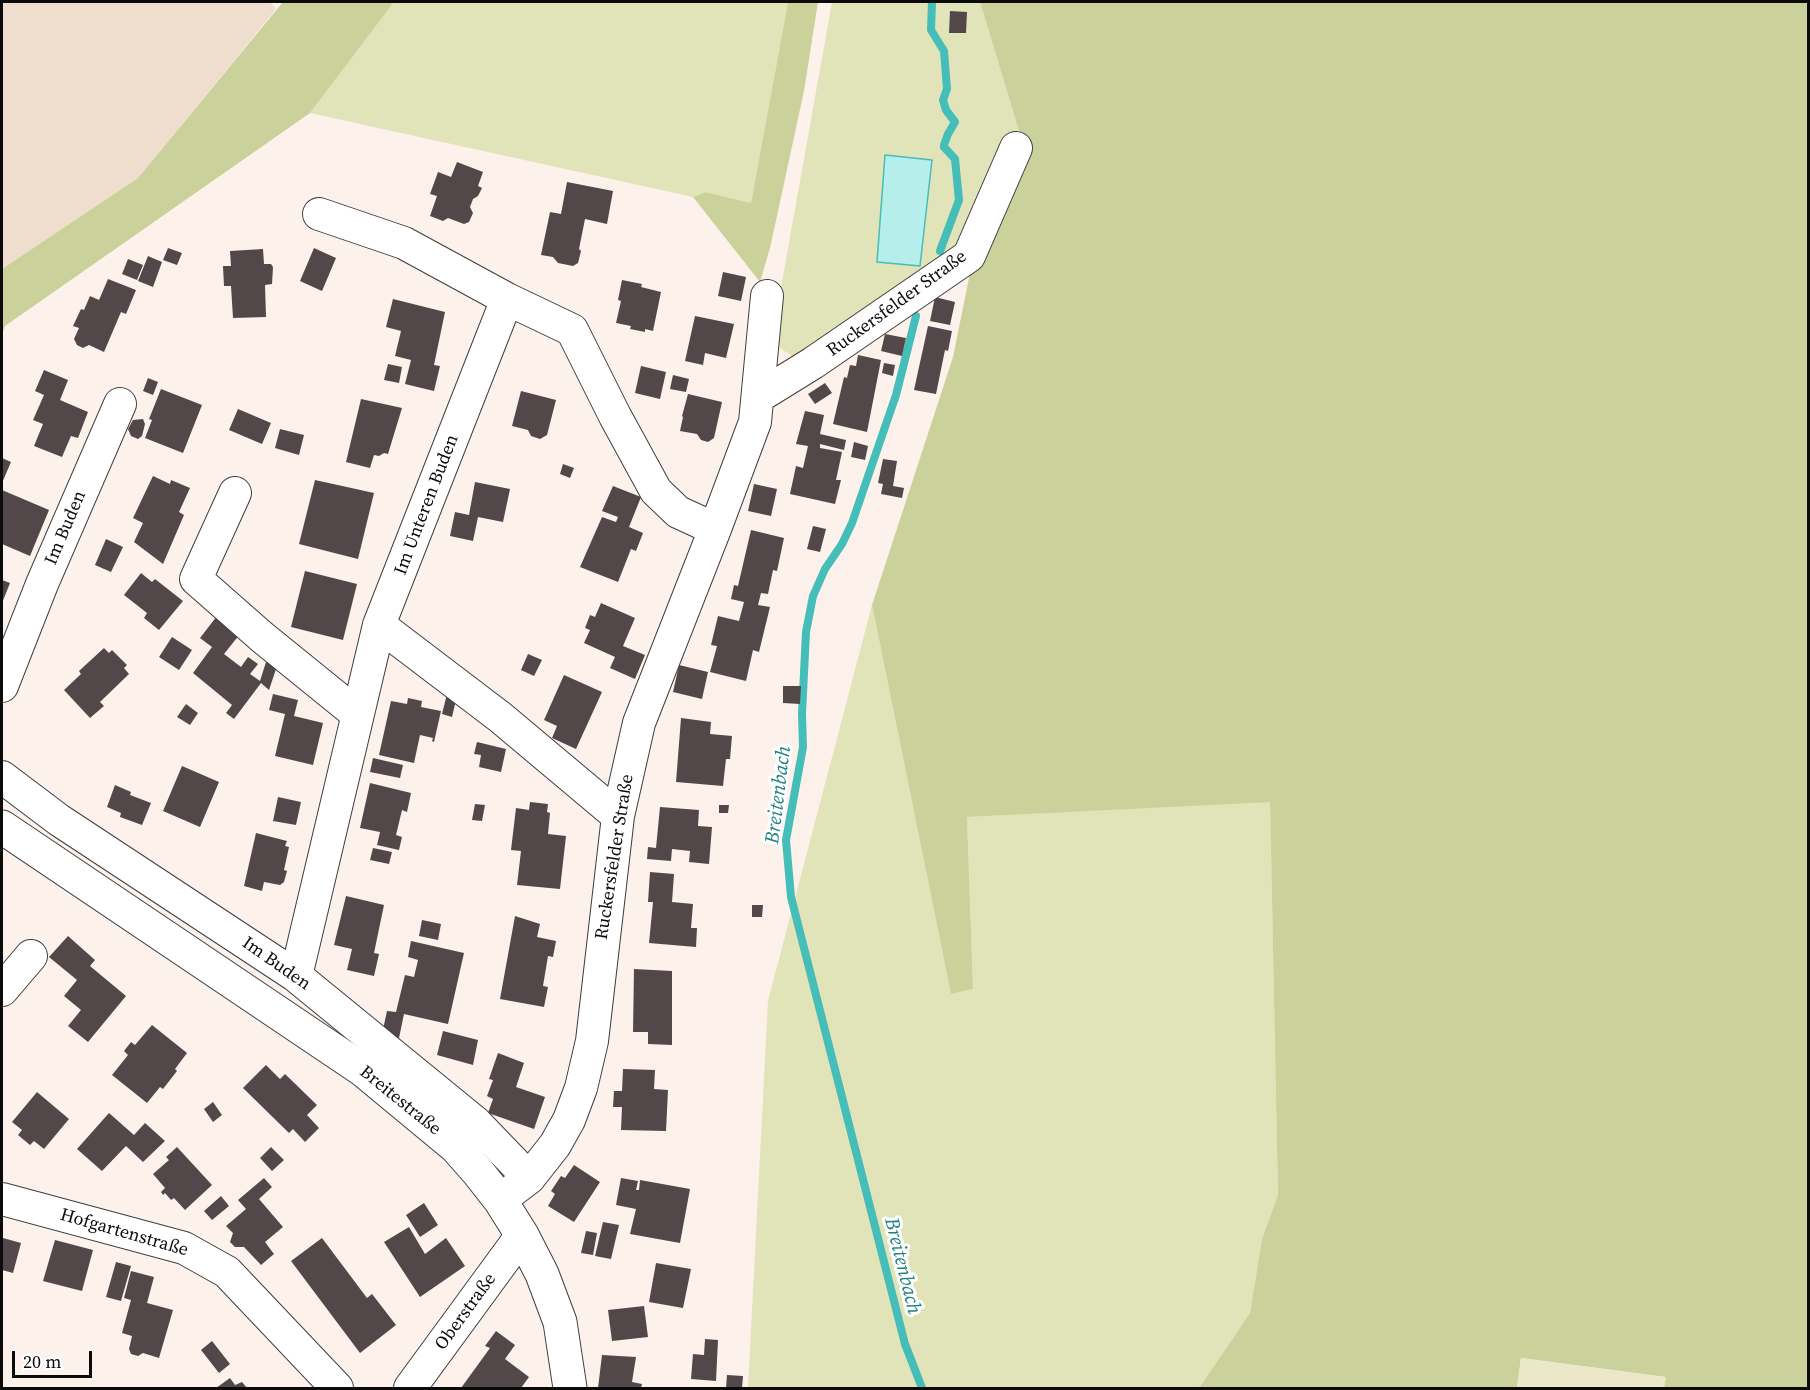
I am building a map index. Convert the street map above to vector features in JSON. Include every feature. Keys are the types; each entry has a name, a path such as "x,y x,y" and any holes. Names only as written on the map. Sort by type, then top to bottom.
{"street":[{"name":"Ruckersfelder Straße","path":"759,397 813,363 969,256 1016,148"},
{"path":"319,214 404,243 507,299 572,330 615,417 656,491 678,512 715,529"},
{"name":"Ruckersfelder Straße","path":"500,1200 529,1178 555,1145 569,1120 581,1088 592,1041 618,816 639,723 754,422 759,397 767,296"},
{"name":"Im Unteren Buden","path":"296,976 380,625 507,299"},
{"name":"Im Buden","path":"2,686 42,584 120,404"},
{"path":"235,493 196,579 262,637 357,714"},
{"path":"380,625 500,717 618,816"},
{"name":"Im Buden","path":"2,777 59,820 296,976 476,1123 529,1178"},
{"name":"Breitestraße","path":"2,826 363,1070 456,1146 500,1200 522,1235 542,1274 560,1322 570,1389"},
{"path":"2,990 31,956"},
{"name":"Hofgartenstraße","path":"2,1199 184,1248 226,1272 337,1389"},
{"name":"Oberstraße","path":"410,1389 522,1235"}],"shaded area":[{"path":"2,2 270,2 276,9 138,178 2,269"},
{"path":"1521,1358 1666,1377 1664,1388 1517,1388"}],"green space":[{"path":"283,2 394,2 310,113 5,326 2,334 2,269 138,178"},
{"path":"394,2 788,2 751,203 706,192 693,197 310,113"},
{"path":"788,2 818,2 804,91 770,248 760,282 693,197 706,192 751,203"},
{"path":"832,2 980,2 1022,141 965,254 793,357 780,348 775,321"},
{"path":"980,2 1808,2 1808,1388 1664,1388 1665,1377 1521,1358 1517,1388 1199,1388 1250,1313 1262,1239 1278,1195 1270,802 967,817 973,989 951,994 872,605 953,357 972,263 1022,141"},
{"path":"872,605 951,994 973,989 967,817 1270,801 1278,1195 1262,1239 1250,1313 1199,1388 748,1388 768,1001"}],"water":[{"path":"885,155 932,160 920,266 877,262"}],"building":[{"path":"950,11 967,12 966,33 949,33"},
{"path":"457,162 483,172 478,186 482,188 470,207 473,213 469,222 464,224 448,218 443,221 430,216 437,196 430,194 438,172 451,177"},
{"path":"567,182 613,191 607,224 585,219 578,263 573,266 558,263 553,257 541,255 550,212 561,214"},
{"path":"168,248 182,253 177,265 163,260"},
{"path":"314,248 336,258 322,291 300,281"},
{"path":"263,249 264,264 271,264 273,267 272,284 265,285 266,317 233,318 231,286 224,286 223,266 231,266 230,251"},
{"path":"148,256 162,262 153,287 138,281"},
{"path":"128,259 143,265 137,280 122,274"},
{"path":"723,272 746,277 741,301 718,296"},
{"path":"108,279 136,290 126,314 121,312 104,352 89,345 83,348 77,345 74,339 79,328 73,326 90,296 99,300"},
{"path":"622,280 642,284 641,287 661,292 653,331 630,329 631,326 616,323 621,301 618,300"},
{"path":"935,297 955,302 950,325 930,321"},
{"path":"393,299 445,312 434,365 440,366 434,391 405,384 411,360 395,356 401,331 386,327"},
{"path":"695,316 734,324 726,358 705,353 703,365 685,361"},
{"path":"928,326 952,331 948,351 945,350 936,394 914,390"},
{"path":"885,334 906,338 902,356 881,351"},
{"path":"858,355 881,360 867,432 833,424 844,377 847,378 850,365 856,366"},
{"path":"884,363 895,365 893,376 882,373"},
{"path":"388,364 402,367 399,383 384,380"},
{"path":"641,366 666,372 660,399 635,393"},
{"path":"44,370 68,380 60,400 88,412 78,438 71,436 62,457 34,446 43,424 33,420 44,395 35,391"},
{"path":"673,375 689,379 686,392 670,389"},
{"path":"148,378 158,382 153,395 143,391"},
{"path":"825,383 832,393 815,404 808,394"},
{"path":"161,389 202,405 183,453 145,438 152,420 149,419"},
{"path":"521,391 556,400 547,435 540,439 531,436 528,430 512,426"},
{"path":"688,394 722,402 714,438 708,442 701,440 697,434 680,431"},
{"path":"361,399 402,408 388,454 374,455 370,468 346,462"},
{"path":"238,409 271,423 262,444 229,430"},
{"path":"805,411 824,415 820,434 846,440 844,450 820,444 820,448 842,452 836,480 841,480 835,504 790,494 796,466 803,468 808,446 796,444"},
{"path":"143,419 145,424 142,436 138,439 131,436 128,429 133,420"},
{"path":"280,429 304,435 299,455 275,448"},
{"path":"854,442 868,446 865,460 851,457"},
{"path":"2,458 11,462 2,483"},
{"path":"883,459 897,461 893,486 904,488 902,498 881,494 883,484 878,483"},
{"path":"563,464 574,468 570,478 560,474"},
{"path":"153,476 170,484 171,480 190,488 179,512 184,515 163,564 134,542 143,523 133,518"},
{"path":"315,480 374,493 358,559 299,544"},
{"path":"475,482 510,489 503,522 478,517 473,541 450,536 455,512 469,515"},
{"path":"754,484 777,489 771,516 748,511"},
{"path":"613,486 641,497 629,527 643,533 636,551 631,549 618,582 580,567 602,517 616,522 618,517 602,511"},
{"path":"2,490 49,510 30,556 2,544"},
{"path":"813,526 826,529 820,552 807,549"},
{"path":"751,530 784,538 777,571 773,570 768,594 761,593 758,605 770,607 759,652 753,650 746,681 710,672 717,646 711,645 718,616 739,621 744,602 731,599 734,585 738,586"},
{"path":"106,539 123,547 111,572 95,565"},
{"path":"305,571 357,584 343,640 291,627"},
{"path":"141,573 152,582 155,579 183,601 159,630 144,618 147,613 124,595"},
{"path":"2,580 10,583 2,603"},
{"path":"601,603 635,618 623,646 645,655 635,679 610,668 615,657 584,643 590,630 585,628 590,615 595,617"},
{"path":"217,616 240,634 224,654 241,667 248,657 258,664 250,674 260,681 266,662 277,666 269,690 261,683 234,719 226,713 232,705 193,673 212,647 200,638"},
{"path":"172,637 192,650 179,670 159,657"},
{"path":"104,648 109,653 112,650 127,665 124,668 129,674 100,702 104,706 90,718 64,690 81,674 79,671"},
{"path":"528,654 542,660 534,676 521,670"},
{"path":"679,665 708,672 702,699 673,692"},
{"path":"564,675 602,692 576,749 552,738 557,726 544,720"},
{"path":"783,686 801,686 800,704 783,703"},
{"path":"273,694 298,700 294,716 323,723 313,765 275,756 285,714 269,710"},
{"path":"447,694 457,696 452,717 442,714"},
{"path":"408,698 422,701 421,707 441,711 434,742 433,738 420,735 414,763 379,755 391,701 407,704"},
{"path":"186,704 198,713 190,725 177,717"},
{"path":"681,718 711,722 710,734 732,736 730,759 726,759 723,786 676,782"},
{"path":"477,742 506,749 501,772 479,767 481,755 474,754"},
{"path":"373,758 403,765 400,778 370,772"},
{"path":"182,766 219,782 200,827 163,811"},
{"path":"370,783 411,793 407,812 402,810 396,835 402,837 399,850 377,845 380,832 360,828"},
{"path":"115,785 131,792 130,795 151,803 142,825 120,817 121,813 107,807"},
{"path":"278,797 301,802 296,825 273,821"},
{"path":"530,802 548,804 547,812 550,813 548,834 566,836 560,889 517,885 521,851 511,850 516,808 529,810"},
{"path":"475,804 485,805 482,821 472,820"},
{"path":"719,805 729,805 728,813 719,813"},
{"path":"660,807 699,810 698,826 712,827 709,864 689,862 690,851 672,849 671,861 647,859 648,847 656,848"},
{"path":"256,833 287,841 285,846 289,847 284,882 280,885 264,882 262,891 244,886"},
{"path":"373,848 392,852 389,864 370,860"},
{"path":"650,872 674,874 672,902 693,904 691,928 697,928 696,947 649,943 653,902 648,902"},
{"path":"346,896 384,905 374,953 379,954 374,976 347,970 352,949 334,945"},
{"path":"752,905 763,905 762,917 752,917"},
{"path":"515,916 540,924 537,937 556,941 553,957 548,956 543,986 548,987 544,1007 500,999"},
{"path":"422,920 441,924 438,940 419,936"},
{"path":"68,936 95,960 90,966 126,996 88,1042 68,1026 81,1010 64,996 77,980 49,957"},
{"path":"411,941 464,953 448,1024 404,1014 399,1038 382,1034 387,1011 396,1012 405,975 414,977 418,960 408,957"},
{"path":"634,969 672,971 672,1045 648,1044 648,1032 633,1032"},
{"path":"152,1025 187,1053 163,1089 160,1087 147,1103 112,1075 128,1055 124,1051 131,1042 135,1045"},
{"path":"443,1031 478,1040 473,1065 437,1055"},
{"path":"498,1053 524,1063 516,1087 545,1097 534,1129 488,1113 493,1099 487,1096 493,1080 489,1079"},
{"path":"266,1065 280,1079 285,1074 317,1105 307,1115 319,1128 305,1142 293,1129 289,1133 243,1088"},
{"path":"623,1069 655,1070 654,1089 668,1090 666,1131 621,1130 622,1107 613,1107 614,1091 622,1091"},
{"path":"37,1092 69,1119 44,1149 34,1141 30,1145 18,1135 22,1130 12,1122"},
{"path":"213,1102 222,1115 213,1122 204,1109"},
{"path":"109,1113 134,1135 145,1123 165,1141 143,1162 126,1146 102,1171 77,1149"},
{"path":"177,1147 212,1185 185,1210 174,1198 171,1200 165,1193 163,1195 161,1192 165,1188 153,1174 169,1160 166,1157"},
{"path":"271,1147 284,1160 272,1171 260,1158"},
{"path":"574,1165 600,1182 574,1222 548,1206 555,1194 551,1191 561,1176 565,1178"},
{"path":"264,1178 272,1187 259,1199 283,1227 265,1242 274,1254 261,1265 244,1247 235,1247 230,1242 233,1233 226,1226 246,1209 238,1200"},
{"path":"621,1178 638,1181 636,1190 639,1190 640,1180 690,1189 680,1243 630,1234 636,1209 616,1205"},
{"path":"221,1196 229,1206 212,1220 204,1211"},
{"path":"424,1203 438,1225 420,1237 406,1215"},
{"path":"603,1222 619,1225 611,1259 595,1256"},
{"path":"409,1227 425,1254 446,1238 465,1266 420,1297 384,1242"},
{"path":"586,1231 597,1233 593,1255 581,1253"},
{"path":"3,1238 21,1243 13,1273 2,1270"},
{"path":"322,1238 367,1298 372,1294 396,1325 360,1353 291,1261"},
{"path":"55,1240 93,1250 82,1291 43,1281"},
{"path":"116,1262 131,1266 121,1301 106,1297"},
{"path":"656,1263 691,1269 683,1308 649,1302"},
{"path":"131,1271 154,1277 147,1303 173,1310 159,1358 143,1353 138,1356 131,1354 129,1349 132,1336 122,1333 131,1300 124,1298"},
{"path":"644,1306 648,1337 612,1341 608,1310"},
{"path":"496,1331 515,1345 505,1359 529,1377 521,1388 461,1388 490,1348 485,1346"},
{"path":"705,1339 718,1340 716,1381 691,1379 693,1354 704,1355"},
{"path":"212,1341 230,1364 219,1373 201,1350"},
{"path":"602,1355 636,1357 632,1382 642,1384 641,1388 598,1388"},
{"path":"727,1375 743,1376 742,1388 726,1388"},
{"path":"230,1378 235,1385 242,1382 247,1388 216,1388"}],"waterway":[{"name":"Breitenbach","path":"932,2 931,30 944,51 947,89 943,100 946,110 955,122 944,145"},
{"name":"Breitenbach","path":"940,251 959,200 955,159 944,147"},
{"name":"Breitenbach","path":"916,316 896,395 852,523 842,544 825,569 813,596 806,632 802,714 803,747 786,840 791,897 905,1344 922,1388"}]}
